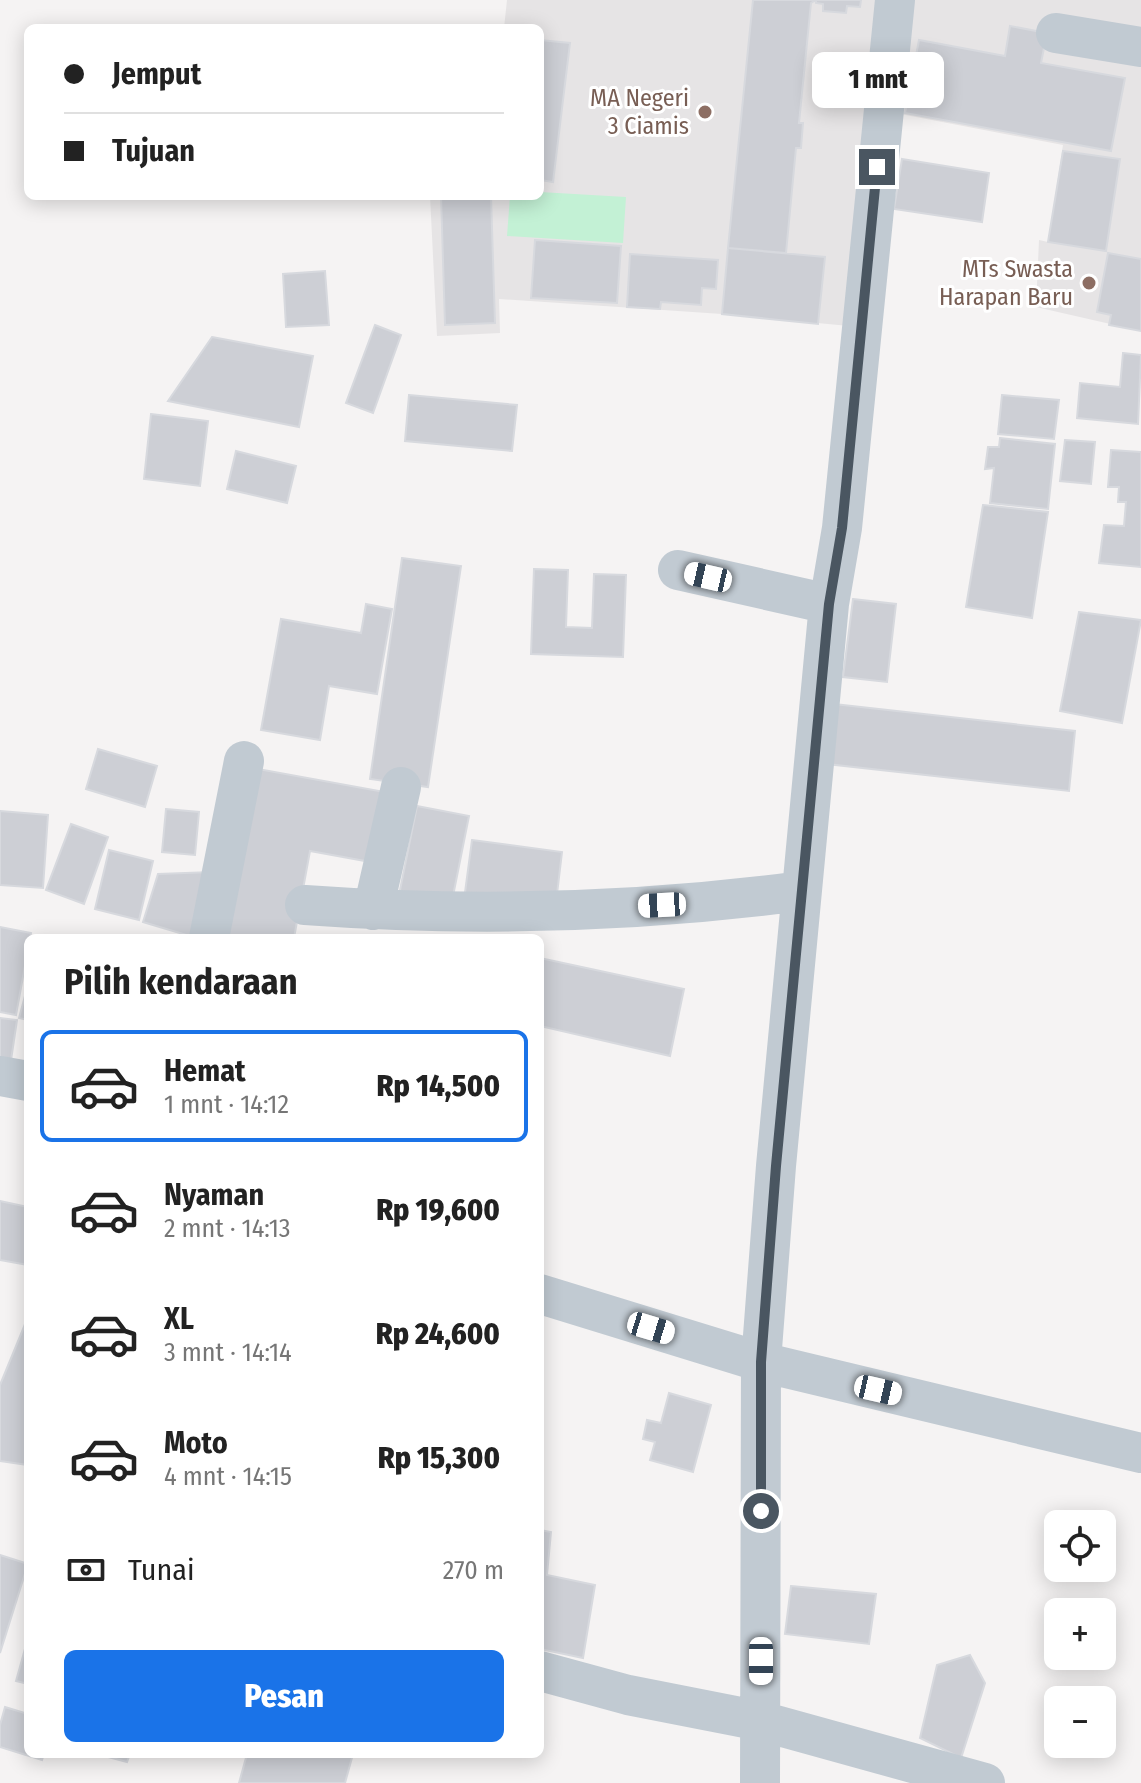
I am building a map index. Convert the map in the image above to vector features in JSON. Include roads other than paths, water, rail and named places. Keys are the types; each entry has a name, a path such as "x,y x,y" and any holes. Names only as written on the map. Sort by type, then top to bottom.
{"street":[{"path":"760,1783 761,1362 829,604 842,528 895,0"},
{"path":"1056,33 1141,47"},
{"path":"678,570 829,604"},
{"path":"210,934 244,761"},
{"path":"373,910 401,787"},
{"path":"305,905 504,915 741,899 801,891"},
{"path":"0,1076 24,1080"},
{"path":"544,1295 761,1362 1141,1453"},
{"path":"544,1672 628,1695 761,1721 985,1783"}],"place":[{"name":"MA Negeri 3 Ciamis","path":"705,112"},
{"name":"MTs Swasta Harapan Baru","path":"1089,283"}]}
